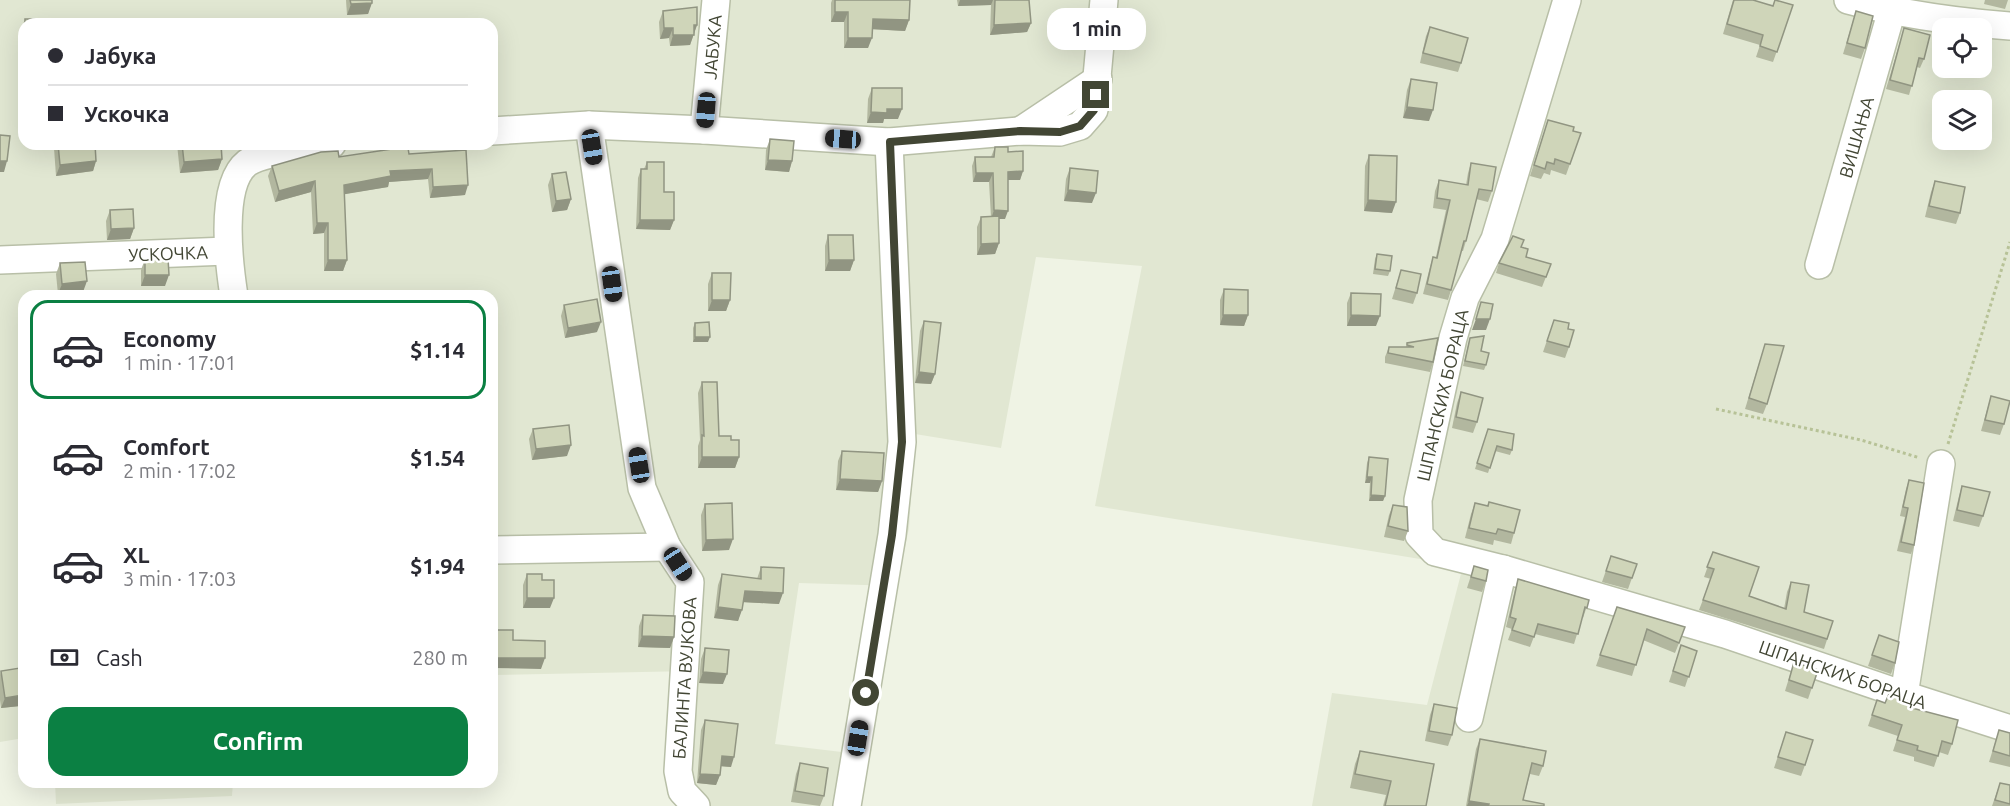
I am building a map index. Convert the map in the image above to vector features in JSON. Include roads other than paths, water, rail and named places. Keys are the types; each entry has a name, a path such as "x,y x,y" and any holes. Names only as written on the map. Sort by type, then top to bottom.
{"street":[{"name":"ЈАБУКА","path":"704,130 716,0"},
{"path":"498,130 589,124 890,142 1020,131 1098,79 1104,0"},
{"name":"ШПАНСКИХ БОРАЦА","path":"1567,0 1495,240 1465,298 1418,500 1419,535 1435,552 1503,569 1725,634 2010,729"},
{"path":"1857,1 1892,10 1979,24 2010,26"},
{"name":"ВИШАЊА","path":"1819,265 1892,10"},
{"name":"БАЛИНТА ВУЈКОВА","path":"589,124 642,488 667,547 690,582 678,771 682,790 696,806"},
{"path":"847,806 892,535 902,442 890,142"},
{"name":"УСКОЧКА","path":"0,260 227,250 232,190 237,174 248,163 262,156 297,150"},
{"path":"227,250 233,290"},
{"path":"1904,695 1941,464"},
{"path":"498,550 667,547"},
{"path":"1469,718 1503,569"}]}
